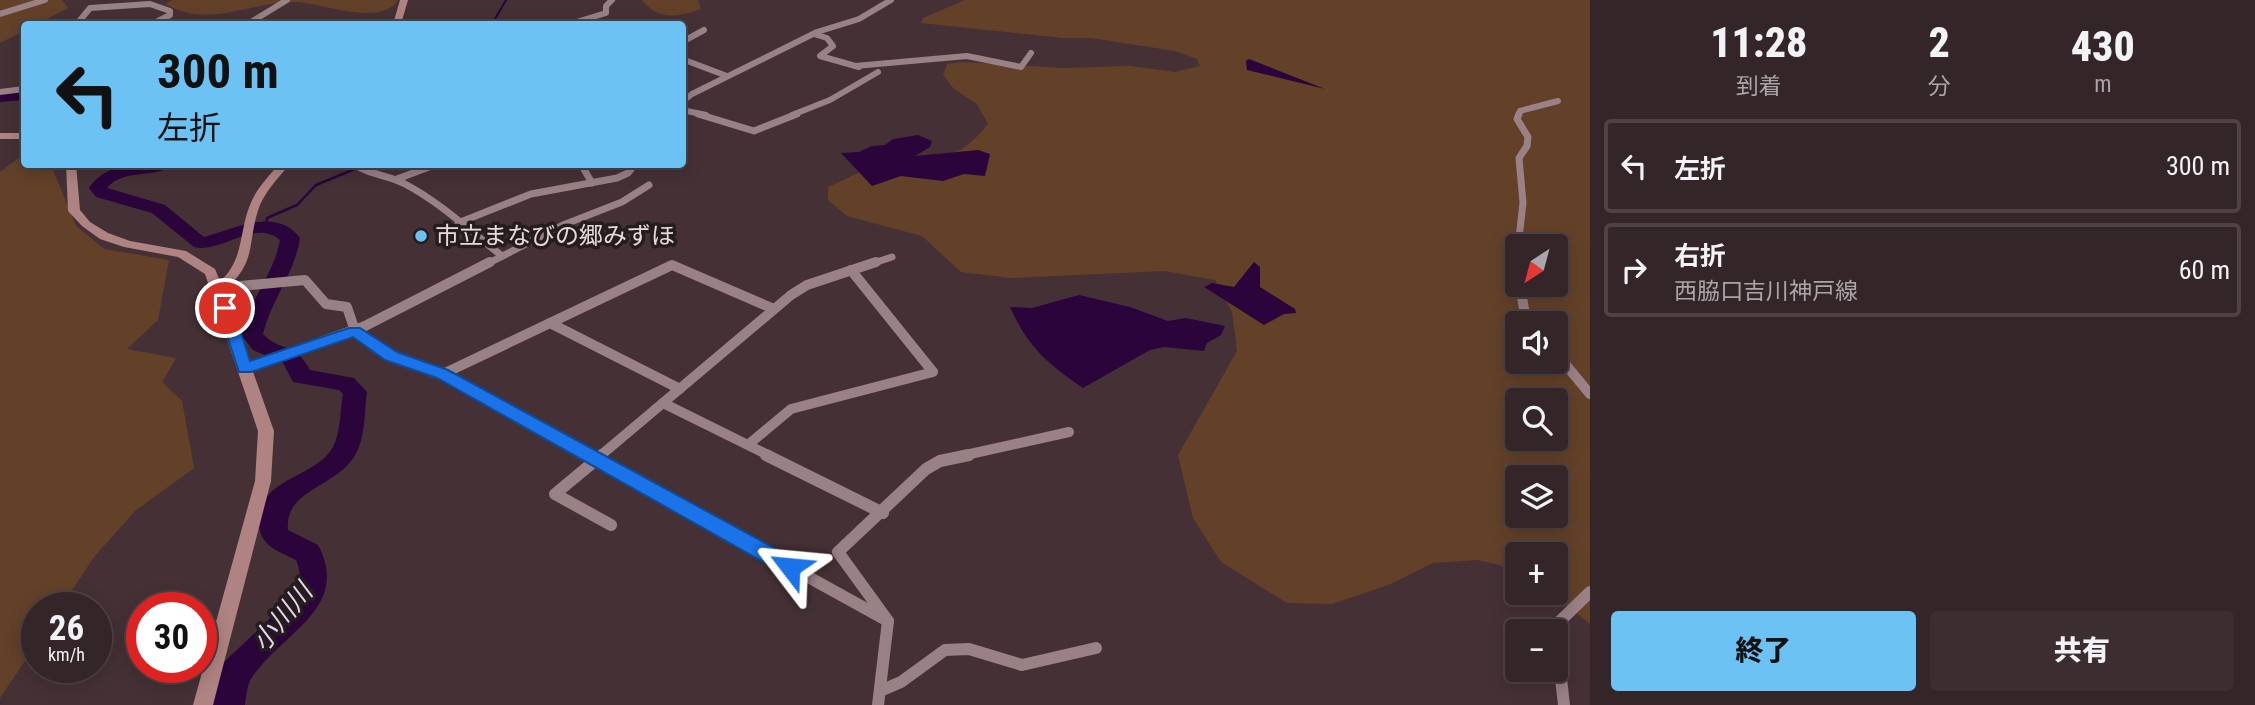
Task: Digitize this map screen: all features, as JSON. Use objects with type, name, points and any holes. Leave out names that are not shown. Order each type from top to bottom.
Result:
[{"type":"main road","points":[[398,21],[404,0]]},
{"type":"main road","points":[[0,136],[21,136]]},
{"type":"main road","points":[[71,168],[74,211],[86,224],[104,236],[128,244],[182,254],[211,272],[219,288],[265,430],[263,481],[203,705]]},
{"type":"main road","points":[[219,288],[241,269],[255,207],[265,186],[281,168]]},
{"type":"street","points":[[0,14],[44,0]]},
{"type":"street","points":[[253,21],[287,0]]},
{"type":"street","points":[[579,21],[607,13],[606,6],[612,0]]},
{"type":"street","points":[[686,100],[727,76],[814,34],[859,19],[891,0]]},
{"type":"street","points":[[79,21],[90,8],[150,4],[170,11],[170,15],[158,21]]},
{"type":"street","points":[[686,40],[704,30]]},
{"type":"street","points":[[814,34],[827,38],[833,46],[820,57],[890,75]]},
{"type":"street","points":[[855,66],[967,55],[1021,67],[1031,53]]},
{"type":"street","points":[[686,61],[727,76]]},
{"type":"street","points":[[686,111],[722,119],[754,131],[830,100],[878,72]]},
{"type":"street","points":[[0,92],[21,89]]},
{"type":"street","points":[[1519,234],[1523,203],[1519,158],[1527,146],[1528,137],[1517,119],[1520,111],[1530,106],[1558,101]]},
{"type":"street","points":[[358,168],[397,179],[502,256]]},
{"type":"street","points":[[397,179],[426,168]]},
{"type":"street","points":[[583,168],[592,183]]},
{"type":"street","points":[[458,223],[531,194],[617,178],[632,168]]},
{"type":"street","points":[[245,369],[355,331],[563,225],[622,202],[649,185]]},
{"type":"street","points":[[611,525],[555,494],[774,309],[807,285],[892,257]]},
{"type":"street","points":[[443,374],[673,265],[774,309]]},
{"type":"street","points":[[749,444],[791,409],[933,372],[850,270]]},
{"type":"street","points":[[219,288],[305,280],[326,304],[347,307],[355,331],[391,356],[443,374],[888,621]]},
{"type":"street","points":[[550,323],[680,389]]},
{"type":"street","points":[[1568,367],[1590,394]]},
{"type":"street","points":[[663,403],[883,513]]},
{"type":"street","points":[[879,698],[888,621],[838,552],[883,513],[926,469],[940,461],[1069,432]]},
{"type":"street","points":[[1562,619],[1590,592]]},
{"type":"street","points":[[879,698],[945,650],[969,649],[1021,664],[1096,648]]},
{"type":"street","points":[[1561,682],[1564,705]]},
{"type":"shaded area","points":[[0,0],[62,0],[68,8],[43,21],[21,21],[21,32],[0,43]]},
{"type":"shaded area","points":[[172,0],[398,0],[390,8],[366,13],[297,2],[198,14],[166,4]]},
{"type":"shaded area","points":[[642,0],[698,0],[701,9],[684,14],[662,14],[648,7]]},
{"type":"shaded area","points":[[965,0],[1590,0],[1590,624],[1566,605],[1568,542],[1505,542],[1505,568],[1478,560],[1433,563],[1391,584],[1332,604],[1287,603],[1221,562],[1193,518],[1178,455],[1237,351],[1232,312],[1215,280],[1165,271],[1011,278],[961,272],[922,236],[847,216],[828,200],[828,187],[864,171],[930,161],[959,151],[988,124],[977,104],[954,89],[943,75],[947,64],[963,62],[1063,68],[1130,66],[1175,72],[1200,66],[1197,59],[1175,51],[1091,38],[1064,38],[921,23],[923,18]]},
{"type":"shaded area","points":[[1249,59],[1325,89],[1247,70],[1246,61]]},
{"type":"shaded area","points":[[918,135],[932,141],[930,147],[915,156],[978,150],[990,154],[985,176],[964,174],[943,181],[901,176],[872,186],[841,153],[859,152],[872,146],[885,145],[893,139]]},
{"type":"shaded area","points":[[21,156],[21,168],[52,168],[76,226],[104,249],[169,260],[158,320],[127,349],[176,358],[162,382],[182,401],[194,468],[135,511],[94,557],[71,592],[21,592],[21,667],[0,698],[0,172]]},
{"type":"shaded area","points":[[1254,262],[1260,267],[1260,287],[1295,309],[1296,313],[1284,314],[1264,325],[1204,287],[1212,283],[1234,287]]},
{"type":"shaded area","points":[[1079,295],[1130,307],[1168,321],[1186,318],[1225,326],[1221,335],[1207,343],[1204,351],[1164,347],[1150,350],[1083,388],[1040,353],[1024,333],[1010,307],[1032,308]]},
{"type":"waterway","points":[[494,21],[506,0]]},
{"type":"waterway","name":"小川川","points":[[0,98],[21,96]]},
{"type":"waterway","name":"小川川","points":[[141,168],[118,172],[103,181],[98,188],[102,193],[159,209],[201,243],[259,227],[270,227],[290,238],[284,264],[260,310],[252,335],[261,345],[292,358],[301,377],[346,383],[355,392],[344,451],[335,464],[323,473],[285,494],[277,504],[272,518],[274,536],[308,553],[315,572],[312,588],[298,608],[235,673],[228,705]]},
{"type":"waterway","points":[[266,225],[267,218],[297,205],[316,185],[357,168]]},
{"type":"place","name":"市立まなびの郷みずほ","points":[[421,236]]},
{"type":"route","points":[[225,308],[245,369],[355,331],[391,356],[443,374],[790,567]]}]
